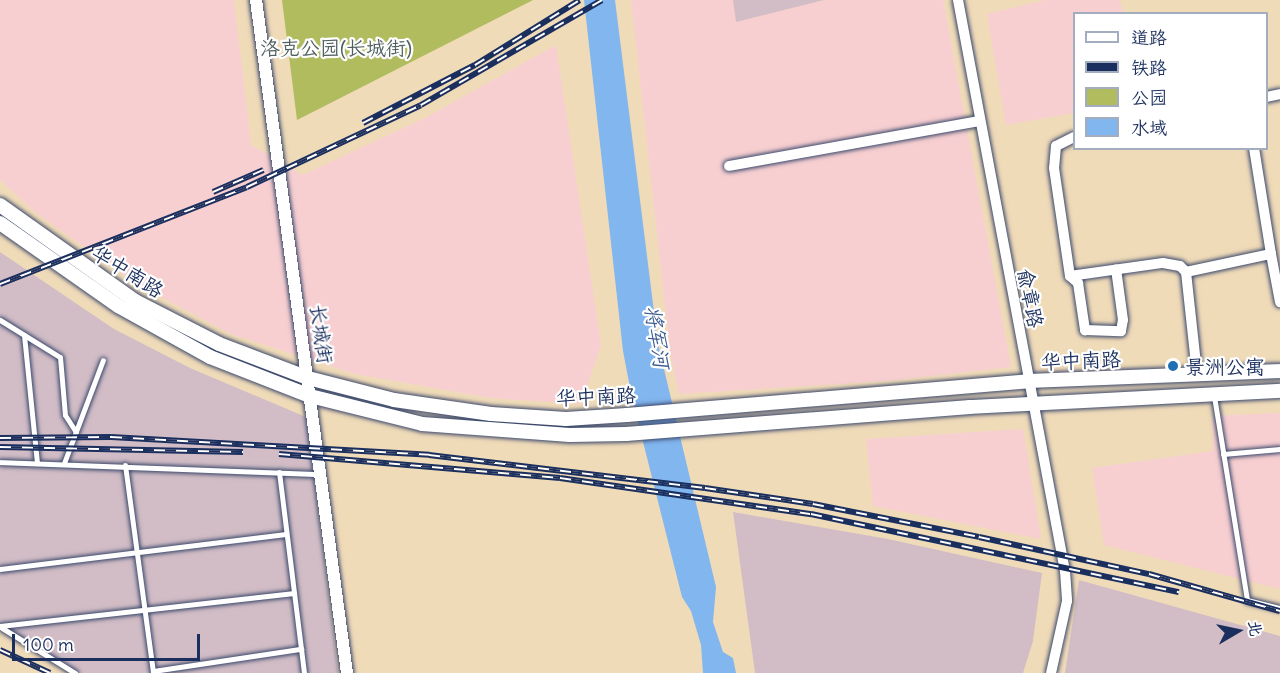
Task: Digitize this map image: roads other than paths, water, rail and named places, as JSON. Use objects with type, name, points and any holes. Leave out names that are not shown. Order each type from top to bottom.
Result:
[{"type":"main road","name":"华中南路","points":[[0,205],[135,301],[219,344],[308,378],[394,400],[492,414],[566,419],[1029,381],[1280,371]]},
{"type":"main road","name":"华中南路","points":[[0,223],[118,306],[210,357],[310,396],[422,424],[570,435],[626,434],[692,431],[1032,404],[1280,391]]},
{"type":"street","name":"长城街","points":[[256,0],[347,673]]},
{"type":"street","name":"俞章路","points":[[958,0],[1065,571],[1067,601],[1051,673]]},
{"type":"street","points":[[729,166],[980,121]]},
{"type":"street","points":[[1073,138],[1056,146],[1054,168],[1070,276],[1078,283],[1085,330],[1121,331],[1116,269]]},
{"type":"street","points":[[1254,150],[1280,302]]},
{"type":"street","points":[[1186,272],[1271,254]]},
{"type":"street","points":[[1070,276],[1163,263],[1180,266],[1186,272],[1197,374]]},
{"type":"lane","points":[[0,320],[60,357],[65,415],[76,432]]},
{"type":"lane","points":[[24,336],[37,463]]},
{"type":"lane","points":[[64,463],[103,360]]},
{"type":"lane","points":[[1214,394],[1247,600],[1280,608]]},
{"type":"lane","points":[[1223,454],[1280,449]]},
{"type":"lane","points":[[0,462],[321,474]]},
{"type":"lane","points":[[125,465],[153,672],[301,649]]},
{"type":"lane","points":[[279,472],[304,673]]},
{"type":"lane","points":[[0,569],[286,534]]},
{"type":"lane","points":[[1,627],[294,593]]},
{"type":"lane","points":[[1,627],[75,673]]},
{"type":"water","name":"将军河","points":[[584,0],[615,0],[658,344],[716,587],[713,622],[723,652],[733,658],[736,673],[703,673],[701,645],[691,611],[682,597],[632,398],[623,351]]},
{"type":"railway","points":[[363,123],[475,65],[580,0]]},
{"type":"railway","points":[[0,284],[247,187],[421,105],[602,0]]},
{"type":"railway","points":[[213,192],[263,170]]},
{"type":"railway","points":[[0,438],[111,437],[429,455],[705,488],[813,504],[979,537],[1149,574],[1280,611]]},
{"type":"railway","points":[[0,447],[243,452]]},
{"type":"railway","points":[[279,454],[560,478],[811,514],[1179,592]]},
{"type":"railway","points":[[0,650],[50,673]]},
{"type":"place","name":"景洲公寓","points":[[1173,366]]},
{"type":"park label","name":"洛克公园(长城街)","points":[[336,47]]}]
